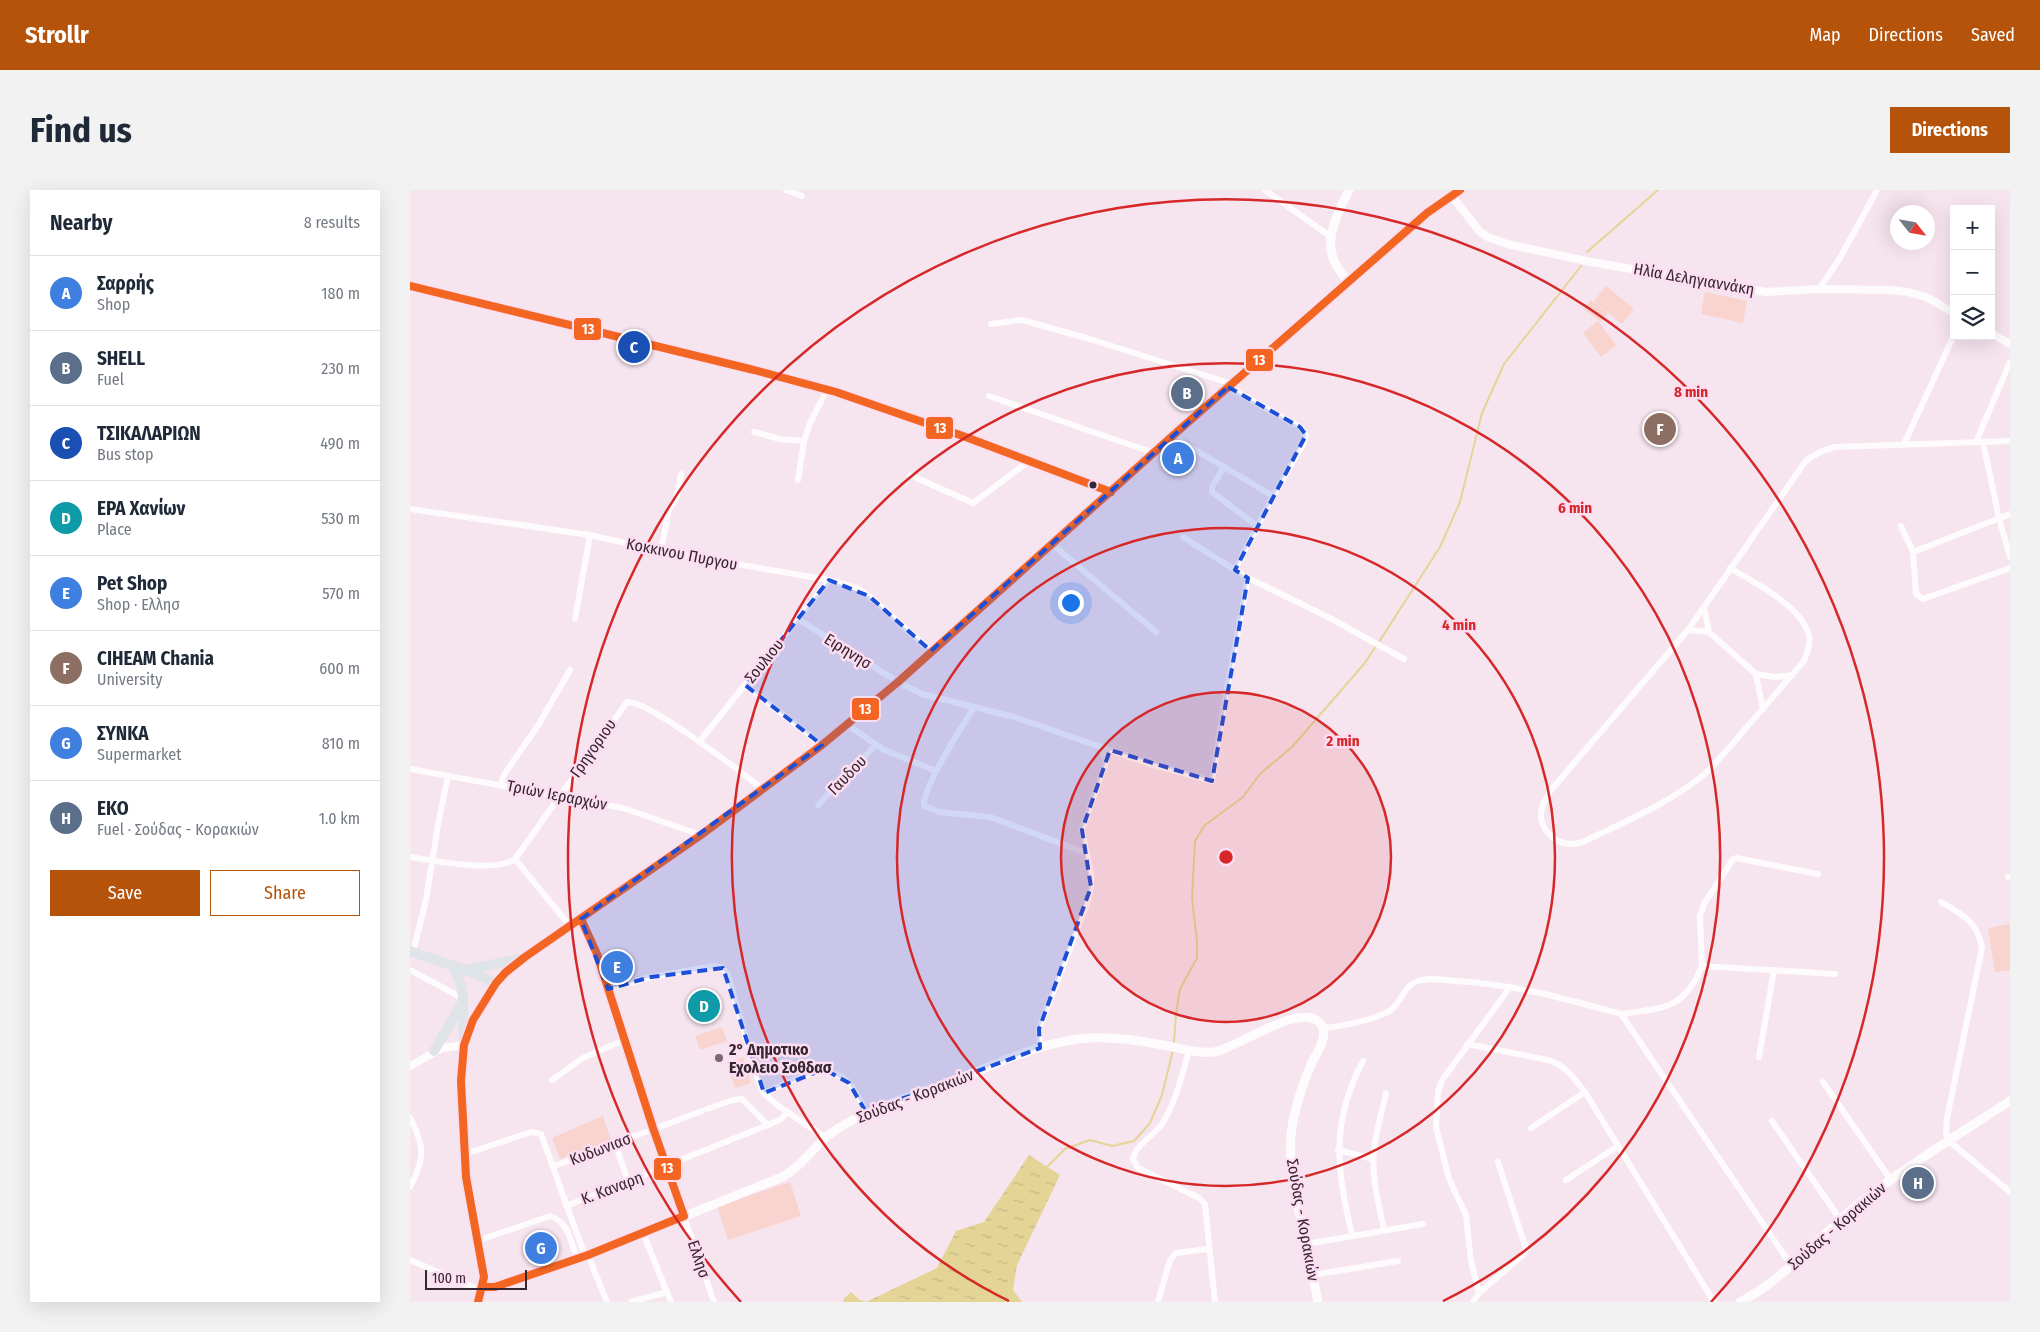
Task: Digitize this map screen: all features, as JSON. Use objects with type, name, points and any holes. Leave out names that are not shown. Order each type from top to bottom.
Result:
[{"type":"main road","points":[[1348,282],[1332,256],[1331,237],[1339,209],[1349,190]]},
{"type":"main road","points":[[464,1045],[473,1020],[496,983],[506,972],[764,790],[822,745],[898,682],[1172,436],[1426,213],[1456,193]]},
{"type":"main road","points":[[412,951],[496,983]]},
{"type":"main road","points":[[465,970],[525,958]]},
{"type":"main road","points":[[451,965],[458,974],[464,999],[462,1080],[466,1177],[484,1277],[483,1290],[478,1302]]},
{"type":"main road","points":[[434,1052],[453,1022],[464,999]]},
{"type":"main road","points":[[1185,1050],[1214,1052],[1284,1021],[1301,1016],[1313,1018],[1323,1028]]},
{"type":"main road","name":"Σούδας - Κορακιών","points":[[1318,1302],[1293,1180],[1290,1152],[1292,1123],[1302,1086],[1322,1042],[1323,1028]]},
{"type":"main road","name":"Σούδας - Κορακιών","points":[[483,1290],[584,1256],[782,1178],[826,1138],[866,1112],[1040,1048],[1072,1040],[1111,1038],[1185,1050]]},
{"type":"main road","name":"Σούδας - Κορακιών","points":[[1740,1302],[1768,1285],[1840,1219],[1891,1180],[2010,1101]]},
{"type":"street","points":[[786,190],[802,196]]},
{"type":"street","points":[[1266,190],[1331,237]]},
{"type":"street","points":[[1819,289],[1840,258],[1877,190]]},
{"type":"street","name":"Ηλία Δεληγιαννάκη","points":[[1456,193],[1480,232],[1506,244],[1591,262],[1766,292],[1819,289],[1908,292],[1926,297],[1950,311]]},
{"type":"street","points":[[410,286],[827,390],[963,436],[1111,492]]},
{"type":"street","points":[[991,324],[1022,320],[1090,339],[1230,386],[1300,427],[1305,432],[1304,442],[1272,496],[1235,570]]},
{"type":"street","points":[[1995,336],[2010,344]]},
{"type":"street","points":[[1904,444],[1952,340]]},
{"type":"street","points":[[2010,362],[1980,442],[2010,557]]},
{"type":"street","points":[[798,480],[804,441],[810,423],[827,390]]},
{"type":"street","points":[[988,396],[1154,453]]},
{"type":"street","points":[[754,432],[804,441]]},
{"type":"street","points":[[1172,436],[1272,496]]},
{"type":"street","points":[[1730,568],[1780,600],[1803,624],[1809,634],[1810,645],[1804,661],[1714,765],[1697,781],[1663,801],[1583,842],[1571,844],[1556,839],[1550,835],[1541,820],[1541,809],[1551,790],[1688,630],[1730,568],[1805,462],[1814,455],[1835,447],[2010,441]]},
{"type":"street","points":[[910,476],[973,503],[1028,461]]},
{"type":"street","points":[[1224,467],[1212,487],[1212,492],[1257,526]]},
{"type":"street","points":[[661,551],[669,509],[676,499],[681,474]]},
{"type":"street","name":"Κοκκινου Πυργου","points":[[410,509],[590,535],[661,551],[829,580],[857,588],[869,596],[931,651]]},
{"type":"street","points":[[1913,552],[2010,514]]},
{"type":"street","points":[[1901,526],[1913,552],[1916,594],[1923,599],[2010,568]]},
{"type":"street","points":[[575,619],[590,535]]},
{"type":"street","points":[[1183,537],[1248,578],[1373,641],[1404,659]]},
{"type":"street","points":[[1052,544],[1156,632]]},
{"type":"street","name":"Ειρηνησ","points":[[798,619],[898,682],[922,694],[1060,732],[1150,764],[1212,781],[1223,710],[1248,578]]},
{"type":"street","name":"Σουλιου","points":[[699,742],[829,580]]},
{"type":"street","points":[[1704,607],[1710,632],[1756,674],[1764,677],[1793,675]]},
{"type":"street","points":[[1688,630],[1710,632]]},
{"type":"street","points":[[501,784],[505,773],[539,724],[570,670]]},
{"type":"street","points":[[1756,674],[1763,709]]},
{"type":"street","points":[[744,685],[822,745]]},
{"type":"street","name":"Γρηγοριου","points":[[515,859],[627,702],[637,703],[699,742]]},
{"type":"street","points":[[974,707],[936,771],[924,799],[924,806],[939,812],[990,817],[1086,853]]},
{"type":"street","points":[[846,724],[891,753],[936,771]]},
{"type":"street","points":[[699,742],[730,763],[764,790]]},
{"type":"street","name":"Γαυδου","points":[[818,805],[876,745]]},
{"type":"street","points":[[1040,1048],[1039,1029],[1087,904],[1091,887],[1091,873],[1082,830],[1106,762],[1101,747]]},
{"type":"street","name":"Τριών Ιεραρχών","points":[[410,769],[501,784],[629,810],[701,835]]},
{"type":"street","points":[[412,951],[426,900],[448,776]]},
{"type":"street","points":[[410,857],[432,861],[494,866],[509,863],[515,859],[570,926]]},
{"type":"street","points":[[1323,1028],[1341,1026],[1384,1013],[1392,1009],[1412,983],[1427,979],[1480,982],[1532,990],[1621,1014],[1669,1005],[1684,997],[1692,988],[1702,966],[1700,916],[1704,904],[1733,859],[1736,858],[1818,874]]},
{"type":"street","points":[[1941,902],[1972,922],[1981,937],[1982,948],[1947,1118],[1946,1132],[1949,1141],[2010,1192]]},
{"type":"street","name":"Ελλησ","points":[[581,919],[592,940],[653,1128],[714,1302]]},
{"type":"street","points":[[608,989],[651,977],[714,966],[723,968],[728,975],[757,1077],[764,1093],[826,1138]]},
{"type":"street","points":[[1702,966],[1835,974]]},
{"type":"street","points":[[410,970],[464,999]]},
{"type":"street","points":[[1759,1057],[1774,970]]},
{"type":"street","points":[[1479,1293],[1471,1261],[1466,1215],[1449,1179],[1435,1117],[1440,1084],[1467,1044],[1510,987]]},
{"type":"street","points":[[1621,1014],[1792,1265]]},
{"type":"street","points":[[552,1080],[583,1058],[624,1040]]},
{"type":"street","points":[[1467,1044],[1558,1063],[1585,1092],[1714,1302]]},
{"type":"street","points":[[410,1066],[434,1052],[449,1046],[464,1045]]},
{"type":"street","points":[[1185,1050],[1169,1111],[1162,1125],[1136,1151],[1132,1159],[1138,1168],[1199,1198],[1206,1204],[1208,1249],[1215,1302]]},
{"type":"street","points":[[1352,1235],[1342,1184],[1338,1150],[1340,1122],[1350,1086],[1363,1061]]},
{"type":"street","points":[[764,1093],[817,1072],[829,1072],[849,1083],[866,1112]]},
{"type":"street","points":[[1823,1082],[1891,1180]]},
{"type":"street","points":[[1531,1128],[1585,1092]]},
{"type":"street","points":[[1384,1230],[1373,1159],[1386,1093]]},
{"type":"street","name":"Κυδωνιασ","points":[[554,1166],[733,1100],[742,1099],[768,1125]]},
{"type":"street","name":"Κ. Καναρη","points":[[566,1206],[780,1120],[788,1112]]},
{"type":"street","points":[[410,1118],[418,1134],[422,1153],[417,1172],[410,1187]]},
{"type":"street","points":[[1772,1121],[1840,1219]]},
{"type":"street","points":[[465,1154],[536,1131],[542,1134],[584,1256]]},
{"type":"street","points":[[615,1143],[628,1181]]},
{"type":"street","points":[[1566,1180],[1618,1146]]},
{"type":"street","points":[[1338,1150],[1373,1159]]},
{"type":"street","points":[[1473,1302],[1479,1293],[1523,1255],[1526,1249],[1498,1162]]},
{"type":"street","points":[[477,1242],[550,1216],[559,1219],[565,1225],[584,1256],[607,1302]]},
{"type":"street","points":[[1306,1244],[1422,1224]]},
{"type":"street","points":[[643,1233],[671,1302]]},
{"type":"street","points":[[1158,1302],[1172,1256],[1179,1251],[1208,1249]]},
{"type":"street","points":[[410,1260],[483,1290]]},
{"type":"street","points":[[1313,1274],[1398,1261]]},
{"type":"street","points":[[631,1302],[667,1292]]},
{"type":"highlighted area","points":[[1228,387],[1300,427],[1306,435],[1235,570],[1248,578],[1212,781],[1110,750],[1082,830],[1091,887],[1039,1029],[1040,1048],[866,1112],[849,1083],[829,1072],[817,1072],[764,1093],[723,968],[651,977],[608,989],[581,919],[822,745],[745,685],[829,580],[869,596],[931,651]]},
{"type":"shaded area","points":[[1606,286],[1634,309],[1622,324],[1594,301]]},
{"type":"shaded area","points":[[1705,292],[1747,301],[1743,323],[1701,314]]},
{"type":"shaded area","points":[[1591,300],[1608,313],[1601,322],[1584,309]]},
{"type":"shaded area","points":[[1598,321],[1616,345],[1601,357],[1583,333]]},
{"type":"shaded area","points":[[2010,924],[2010,970],[1995,972],[1988,928]]},
{"type":"shaded area","points":[[722,1027],[727,1041],[700,1050],[695,1036]]},
{"type":"shaded area","points":[[743,1057],[751,1083],[735,1088],[727,1062]]},
{"type":"shaded area","points":[[603,1116],[611,1140],[560,1159],[552,1138]]},
{"type":"shaded area","points":[[790,1182],[801,1216],[728,1240],[717,1206]]},
{"type":"water","points":[[1029,1155],[1060,1175],[1017,1265],[1013,1290],[1022,1302],[866,1302],[937,1268],[956,1231],[984,1222]]},
{"type":"water","points":[[851,1292],[860,1300],[866,1302],[844,1302],[843,1300]]},
{"type":"waterway","points":[[1587,252],[1658,190]]},
{"type":"waterway","points":[[1379,642],[1440,547],[1460,502],[1482,413],[1504,364],[1581,266]]},
{"type":"waterway","points":[[1174,1043],[1180,989],[1197,958],[1192,898],[1195,841],[1205,825],[1243,797],[1260,774],[1292,747],[1364,664],[1376,646]]},
{"type":"waterway","points":[[1047,1167],[1065,1149],[1090,1140],[1112,1146],[1134,1141],[1150,1123],[1162,1095],[1173,1050]]},
{"type":"transit line","name":"13","points":[[478,1302],[484,1277],[466,1177],[461,1081],[464,1045],[473,1020],[496,983],[506,972],[525,957],[701,835],[822,745],[898,682],[1178,431],[1427,213],[1460,190]]},
{"type":"transit line","name":"13","points":[[410,286],[754,370],[836,392],[963,436],[1111,492]]},
{"type":"transit line","name":"13","points":[[483,1287],[495,1287],[588,1255],[684,1216],[653,1128],[597,954],[581,919]]},
{"type":"place","name":"ΤΣΙΚΑΛΑΡΙΩΝ","points":[[634,347]]},
{"type":"place","name":"SHELL","points":[[1187,393]]},
{"type":"place","name":"CIHEAM Chania","points":[[1660,429]]},
{"type":"place","name":"Σαρρής","points":[[1178,458]]},
{"type":"place","name":"Pet Shop","points":[[617,967]]},
{"type":"place","name":"ΕΡΑ Χανίων","points":[[704,1006]]},
{"type":"place","name":"2° Δημοτικο Εχολειο Σοθδασ","points":[[719,1058]]},
{"type":"place","name":"EKO","points":[[1918,1183]]},
{"type":"place","name":"ΣΥΝΚΑ","points":[[541,1248]]}]
